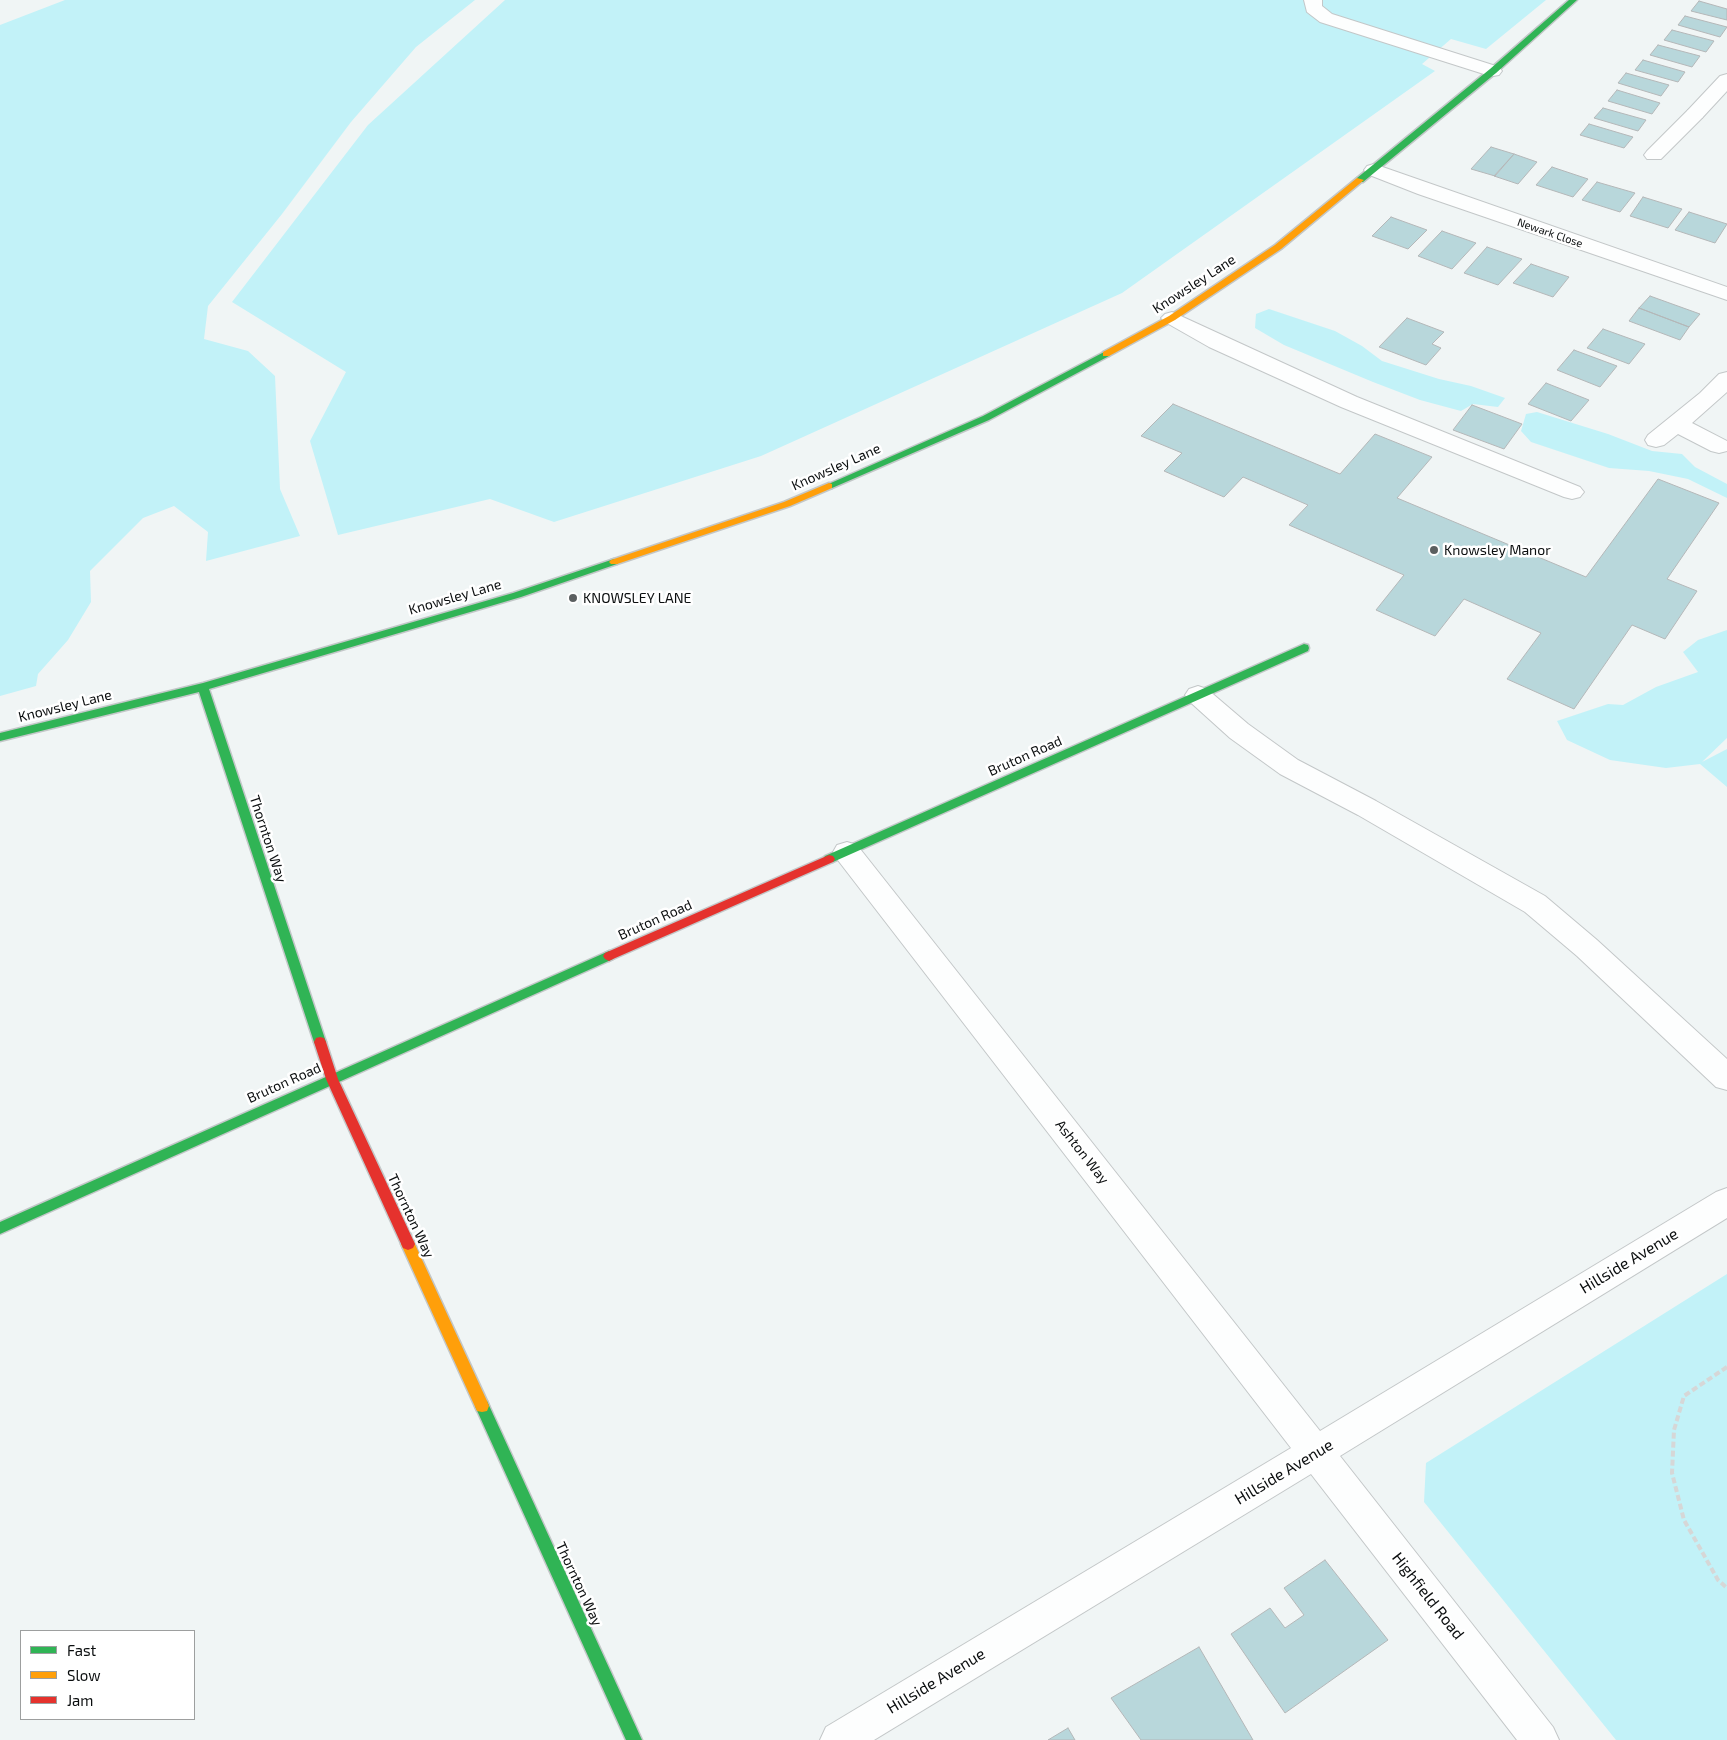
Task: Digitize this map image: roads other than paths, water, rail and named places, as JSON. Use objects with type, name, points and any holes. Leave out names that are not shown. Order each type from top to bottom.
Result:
[{"type":"street","points":[[1313,0],[1313,8],[1326,18],[1493,71]]},
{"type":"street","name":"Knowsley Lane","points":[[0,737],[203,687],[517,595],[787,504],[986,418],[1172,318],[1278,247],[1493,71],[1573,0]]},
{"type":"street","points":[[1654,155],[1727,80]]},
{"type":"street","name":"Newark Close","points":[[1374,170],[1425,190],[1727,294]]},
{"type":"street","points":[[1172,318],[1217,342],[1349,402],[1572,492]]},
{"type":"street","points":[[1656,440],[1708,398],[1727,379]]},
{"type":"street","points":[[1676,424],[1719,446]]},
{"type":"street","name":"Bruton Road","points":[[0,1228],[1304,648]]},
{"type":"street","name":"Thornton Way","points":[[203,687],[332,1079],[634,1740]]},
{"type":"street","points":[[1198,694],[1239,731],[1289,767],[1366,808],[1535,904],[1587,948],[1727,1078]]},
{"type":"street","name":"Ashton Way","points":[[847,852],[1316,1452]]},
{"type":"street","name":"Hillside Avenue","points":[[839,1740],[1727,1202]]},
{"type":"street","name":"Highfield Road","points":[[1316,1452],[1540,1740]]},
{"type":"place","name":"Knowsley Manor","points":[[1434,550]]},
{"type":"place","name":"KNOWSLEY LANE","points":[[573,598]]}]
